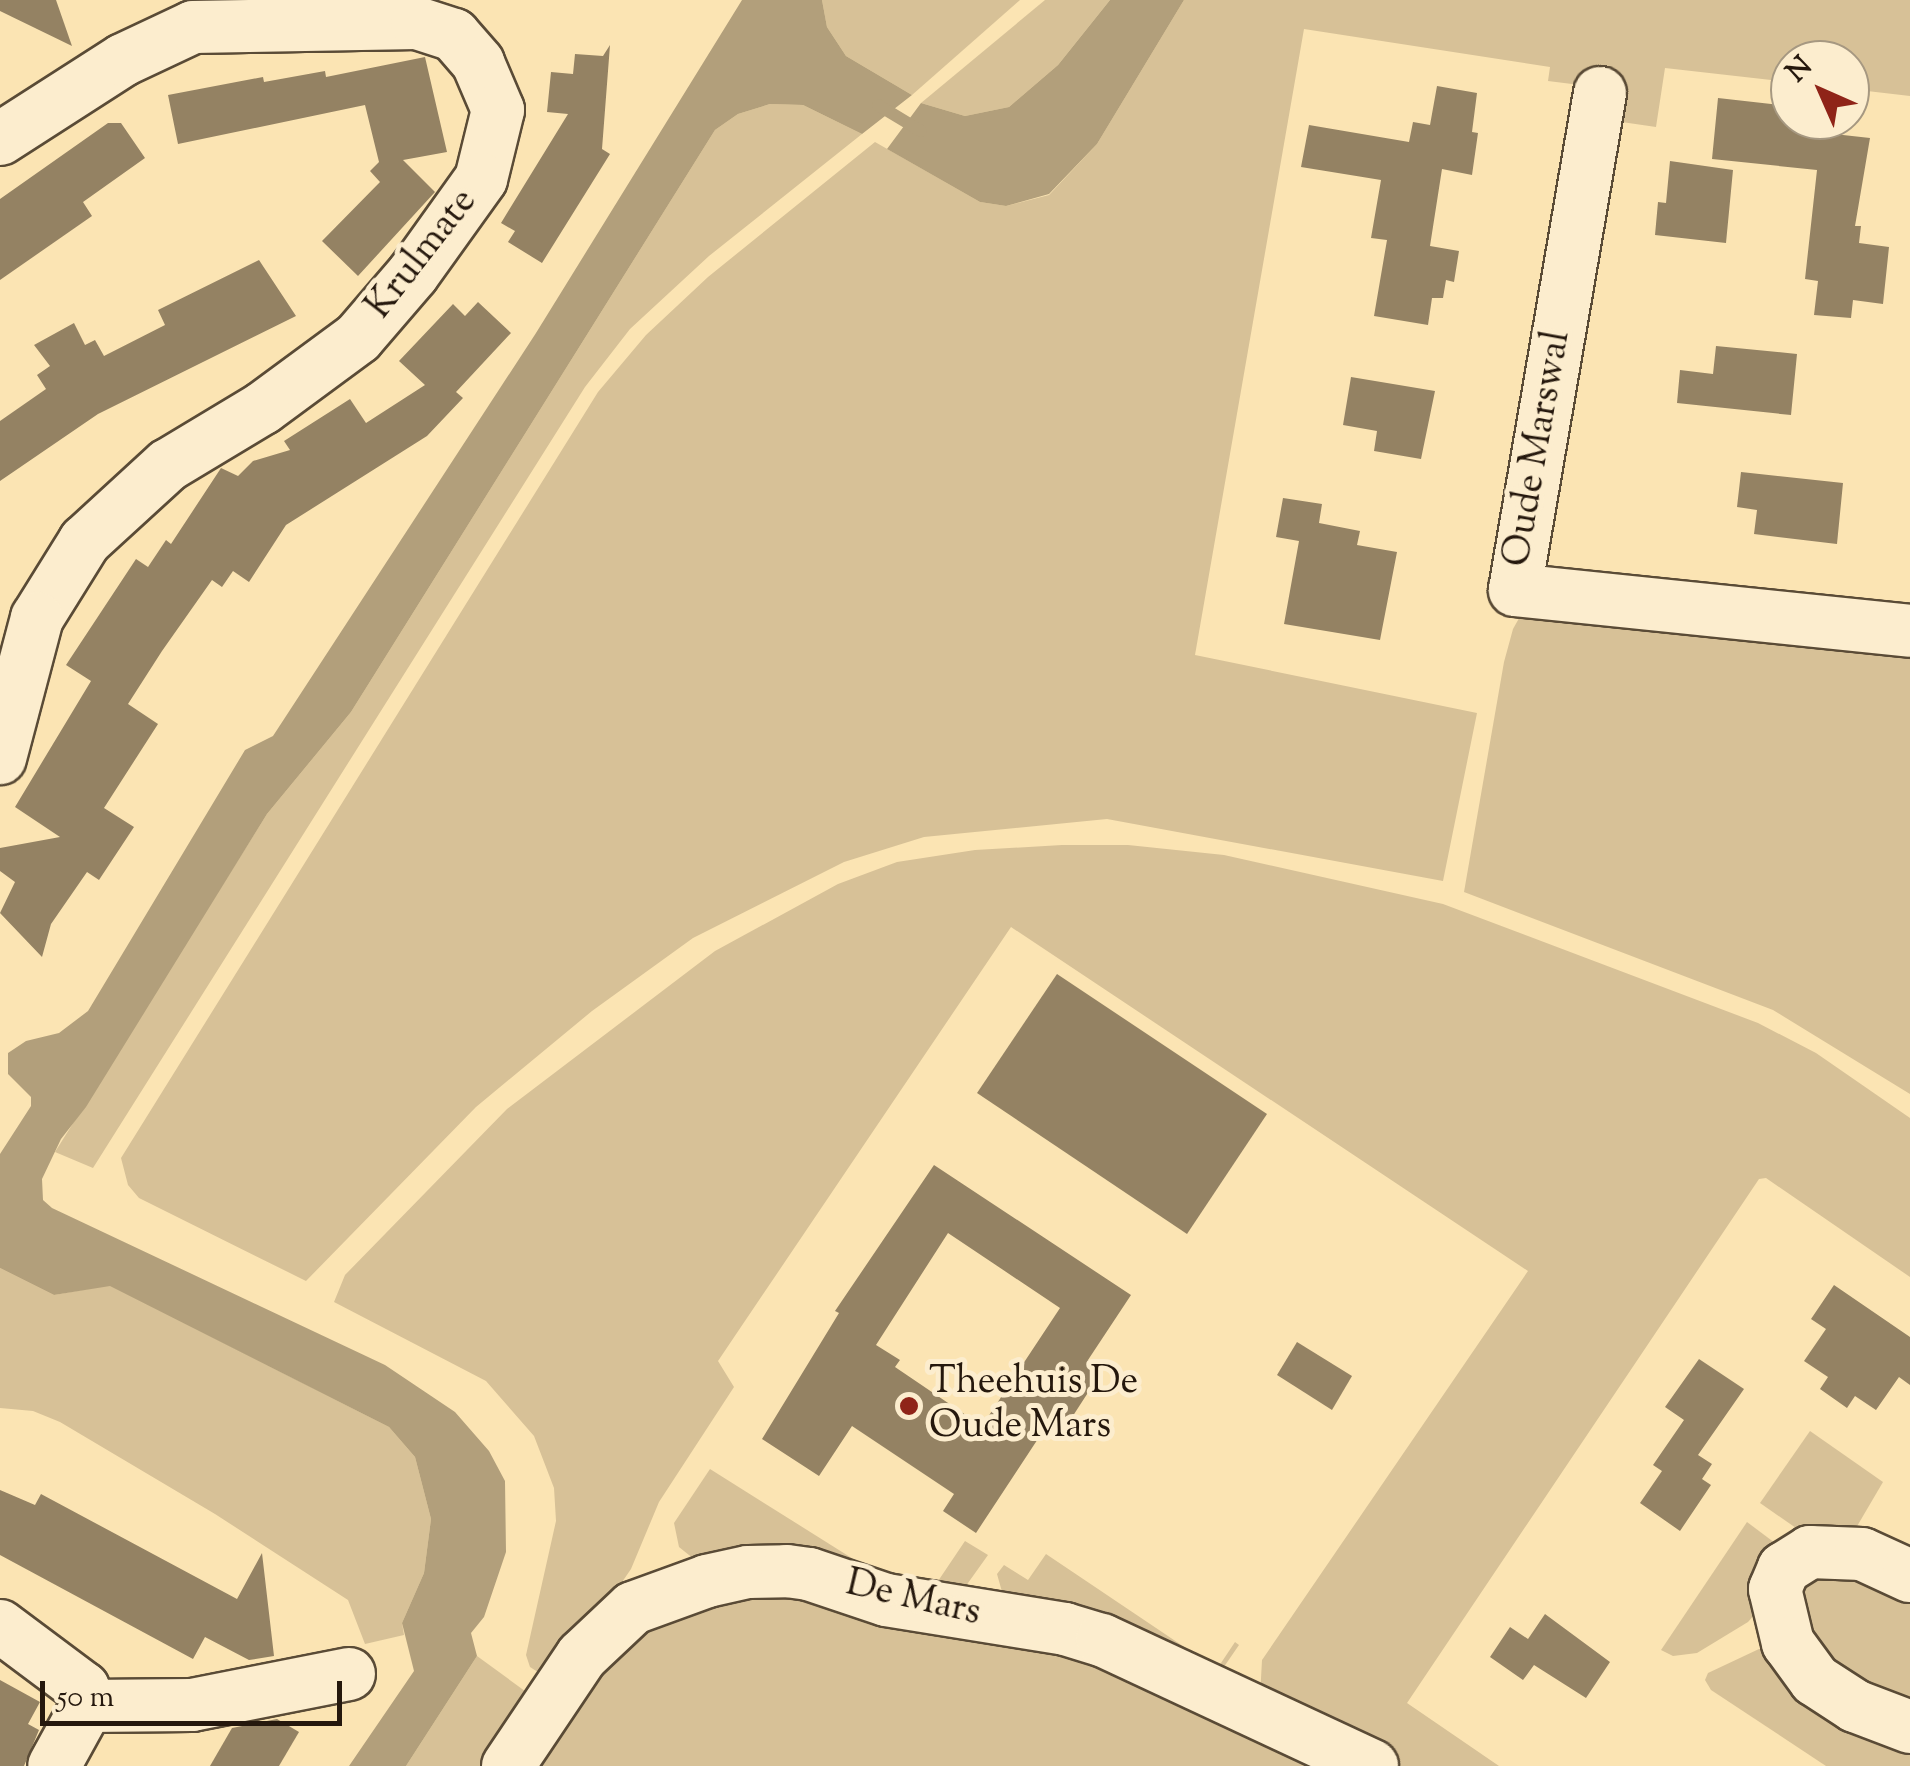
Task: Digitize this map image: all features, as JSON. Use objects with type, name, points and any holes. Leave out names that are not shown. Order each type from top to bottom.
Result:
[{"type":"street","name":"Krulmate","points":[[0,139],[123,60],[193,27],[210,26],[417,24],[454,34],[478,63],[498,110],[481,179],[413,274],[358,338],[263,408],[168,465],[86,541],[37,618],[0,758]]},
{"type":"street","name":"Oude Marswal","points":[[1600,93],[1515,590],[1910,630]]},
{"type":"street","points":[[1910,1576],[1862,1554],[1810,1552],[1784,1568],[1774,1589],[1788,1644],[1815,1680],[1854,1706],[1910,1727]]},
{"type":"street","name":"De Mars","points":[[508,1766],[582,1656],[633,1608],[707,1581],[748,1572],[787,1571],[809,1574],[886,1600],[1065,1629],[1102,1640],[1372,1766]]},
{"type":"street","points":[[0,1626],[31,1645],[82,1688],[86,1706],[54,1766]]},
{"type":"street","points":[[86,1706],[192,1706],[349,1674]]},
{"type":"shaded area","points":[[742,0],[822,0],[827,27],[846,56],[912,95],[862,134],[803,105],[770,104],[738,114],[715,130],[351,712],[267,814],[86,1107],[61,1139],[42,1179],[43,1200],[52,1208],[385,1365],[455,1412],[489,1451],[505,1481],[506,1552],[484,1617],[471,1633],[477,1656],[406,1766],[349,1766],[414,1671],[402,1623],[424,1573],[431,1519],[415,1457],[389,1427],[110,1286],[54,1295],[0,1268],[0,1154],[31,1106],[31,1097],[8,1074],[8,1053],[26,1041],[59,1033],[88,1011],[245,750],[273,736],[536,333]]},
{"type":"shaded area","points":[[822,0],[1020,0],[912,95],[846,56],[827,27]]},
{"type":"shaded area","points":[[1045,0],[1110,0],[1058,65],[1009,107],[965,116],[921,103]]},
{"type":"shaded area","points":[[1110,0],[1184,0],[1097,144],[1049,194],[1006,206],[980,202],[887,149],[921,103],[965,116],[1009,107],[1058,65]]},
{"type":"shaded area","points":[[1184,0],[1910,0],[1910,96],[1870,91],[1870,40],[1770,40],[1770,80],[1665,68],[1656,127],[1608,120],[1612,89],[1548,81],[1550,67],[1304,29],[1195,655],[1477,713],[1443,881],[1107,819],[924,837],[844,862],[693,938],[592,1011],[476,1107],[306,1281],[139,1198],[128,1185],[121,1158],[598,392],[646,335],[708,277],[875,142],[980,202],[1006,206],[1049,195],[1097,144]]},
{"type":"shaded area","points":[[770,104],[803,105],[862,134],[709,256],[630,329],[585,387],[93,1168],[55,1152],[267,814],[351,712],[715,130],[738,114]]},
{"type":"shaded area","points":[[1527,604],[1910,646],[1910,1094],[1773,1010],[1464,892],[1504,662],[1513,629]]},
{"type":"shaded area","points":[[1128,845],[1224,855],[1443,904],[1758,1023],[1816,1053],[1910,1118],[1910,1277],[1766,1178],[1759,1179],[1407,1703],[1499,1766],[1401,1766],[1260,1697],[1262,1660],[1528,1271],[1011,927],[718,1361],[734,1387],[659,1502],[631,1569],[561,1671],[541,1674],[530,1667],[526,1655],[556,1521],[554,1488],[534,1436],[486,1381],[334,1302],[345,1275],[507,1109],[715,951],[838,884],[897,862],[975,850]]},
{"type":"shaded area","points":[[0,1268],[54,1295],[110,1285],[389,1427],[415,1457],[431,1519],[424,1573],[402,1623],[404,1635],[365,1644],[348,1600],[215,1514],[60,1422],[33,1411],[0,1408]]},
{"type":"shaded area","points":[[1810,1431],[1883,1482],[1856,1528],[1809,1537],[1760,1503]]},
{"type":"shaded area","points":[[710,1469],[893,1584],[932,1590],[965,1541],[988,1555],[963,1590],[938,1599],[890,1592],[811,1564],[764,1561],[728,1566],[694,1559],[679,1547],[674,1523]]},
{"type":"shaded area","points":[[1747,1522],[1775,1543],[1761,1607],[1748,1622],[1697,1653],[1673,1656],[1661,1650]]},
{"type":"shaded area","points":[[1046,1554],[1217,1669],[1235,1642],[1239,1645],[1217,1677],[1006,1606],[997,1574],[1004,1565],[1028,1580]]},
{"type":"shaded area","points":[[1813,1565],[1910,1596],[1910,1702],[1825,1671],[1790,1583]]},
{"type":"shaded area","points":[[727,1586],[1019,1630],[1336,1766],[521,1766],[604,1646]]},
{"type":"shaded area","points":[[1759,1649],[1768,1649],[1910,1748],[1910,1766],[1826,1766],[1711,1690],[1705,1680],[1708,1673]]},
{"type":"shaded area","points":[[477,1656],[529,1694],[495,1766],[406,1766]]},
{"type":"building","points":[[0,0],[56,0],[72,46],[0,11]]},
{"type":"building","points":[[610,45],[602,149],[610,154],[542,263],[508,242],[515,231],[501,223],[568,114],[547,112],[551,72],[573,74],[575,54],[603,56]]},
{"type":"building","points":[[425,57],[447,152],[403,160],[435,192],[358,276],[322,241],[380,182],[370,171],[379,162],[365,105],[178,144],[168,95],[263,77],[264,82],[325,71],[326,77]]},
{"type":"building","points":[[1437,86],[1477,93],[1472,132],[1478,133],[1472,175],[1442,169],[1430,246],[1459,251],[1454,282],[1446,280],[1443,298],[1432,298],[1428,325],[1374,316],[1387,240],[1371,238],[1381,180],[1301,167],[1309,125],[1409,142],[1413,122],[1430,125]]},
{"type":"building","points":[[1718,98],[1770,104],[1770,140],[1870,140],[1855,226],[1861,226],[1859,243],[1889,247],[1883,304],[1853,300],[1851,318],[1814,315],[1818,281],[1805,279],[1817,170],[1712,159]]},
{"type":"building","points":[[108,123],[121,123],[145,158],[83,202],[92,216],[0,280],[0,199]]},
{"type":"building","points":[[1670,161],[1733,170],[1726,243],[1655,235],[1658,202],[1666,203]]},
{"type":"building","points":[[259,260],[296,316],[98,414],[0,481],[0,421],[46,389],[37,375],[50,366],[34,345],[74,323],[85,345],[95,340],[104,356],[165,325],[158,310]]},
{"type":"building","points":[[478,302],[511,333],[456,392],[463,398],[427,436],[286,525],[249,582],[233,571],[222,587],[212,580],[162,651],[128,704],[158,724],[104,808],[134,827],[99,880],[87,872],[51,924],[42,957],[0,913],[15,882],[0,871],[0,848],[60,837],[15,807],[91,681],[66,665],[136,559],[148,567],[166,540],[171,544],[221,468],[238,476],[253,461],[290,450],[284,441],[350,399],[366,423],[425,385],[399,361],[453,304],[465,316]]},
{"type":"building","points":[[1716,346],[1797,354],[1791,415],[1677,403],[1680,370],[1713,374]]},
{"type":"building","points":[[1351,377],[1435,391],[1421,459],[1374,451],[1377,431],[1343,425]]},
{"type":"building","points":[[1741,472],[1843,483],[1837,544],[1754,534],[1757,510],[1737,507]]},
{"type":"building","points":[[1283,498],[1322,504],[1319,523],[1360,531],[1357,545],[1397,552],[1380,640],[1284,624],[1299,541],[1276,537]]},
{"type":"building","points":[[1057,974],[1267,1114],[1187,1234],[977,1093]]},
{"type":"building","points":[[934,1165],[1131,1295],[1088,1360],[1102,1371],[1067,1425],[1053,1416],[976,1533],[943,1511],[954,1494],[852,1426],[819,1476],[762,1439],[839,1313],[835,1311]],"holes":[[[948,1233],[1060,1308],[982,1426],[895,1367],[900,1360],[876,1345]]]},
{"type":"building","points":[[1834,1285],[1910,1337],[1910,1385],[1899,1377],[1876,1410],[1855,1396],[1847,1408],[1820,1389],[1828,1377],[1804,1361],[1826,1329],[1811,1319]]},
{"type":"building","points":[[1297,1342],[1352,1376],[1332,1410],[1277,1375]]},
{"type":"building","points":[[1699,1359],[1744,1389],[1698,1455],[1712,1464],[1702,1479],[1711,1485],[1680,1531],[1640,1503],[1662,1471],[1653,1465],[1684,1420],[1665,1407]]},
{"type":"building","points":[[0,1490],[35,1505],[41,1494],[237,1599],[262,1553],[274,1656],[249,1660],[205,1637],[193,1659],[0,1555]]},
{"type":"building","points":[[1545,1614],[1610,1662],[1586,1698],[1534,1665],[1523,1680],[1490,1657],[1510,1627],[1528,1639]]},
{"type":"building","points":[[0,1680],[40,1702],[28,1724],[39,1730],[24,1766],[0,1766]]},
{"type":"building","points":[[277,1719],[299,1732],[279,1766],[210,1766],[232,1728]]},
{"type":"waterway","points":[[878,105],[921,131]]},
{"type":"place","name":"Theehuis De Oude Mars","points":[[909,1406]]}]
